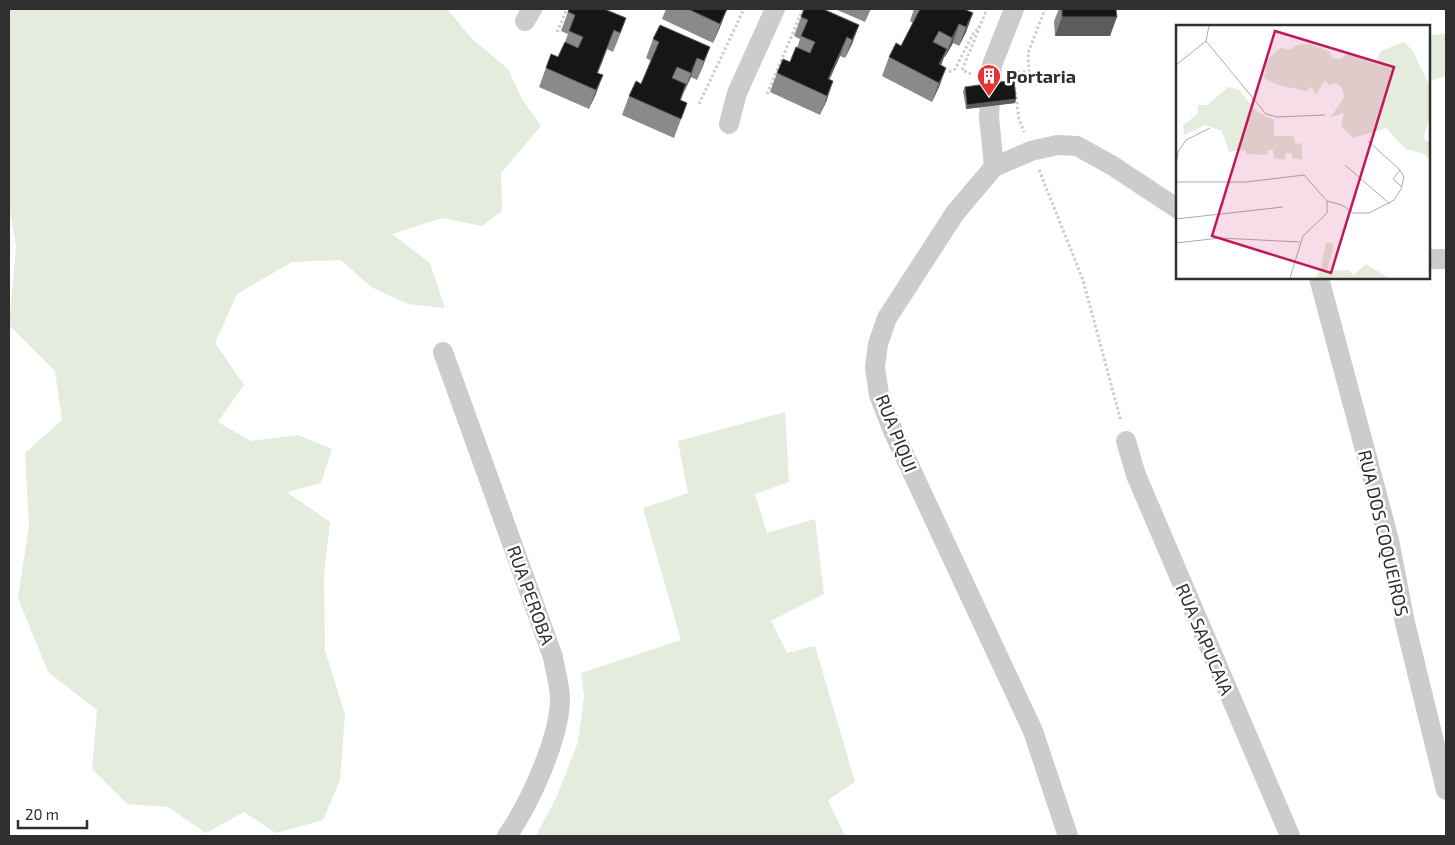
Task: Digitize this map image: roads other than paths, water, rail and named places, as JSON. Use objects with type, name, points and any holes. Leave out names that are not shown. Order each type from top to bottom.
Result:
[{"type":"street","points":[[729,124],[737,93],[775,9]]},
{"type":"street","points":[[1014,9],[992,65],[989,117],[994,167],[1031,151],[1056,145],[1077,146],[1113,166],[1176,208]]},
{"type":"street","name":"RUA PIQUI","points":[[994,167],[955,213],[887,318],[878,344],[875,367],[880,396],[893,430],[1033,731],[1068,836]]},
{"type":"street","points":[[1430,260],[1446,260]]},
{"type":"street","name":"RUA DOS COQUEIROS","points":[[1320,279],[1388,540],[1405,623],[1446,790]]},
{"type":"street","name":"RUA PEROBA","points":[[443,352],[554,657],[560,696],[551,744],[535,786],[516,823],[507,836]]},
{"type":"street","name":"RUA SAPUCAIA","points":[[1126,440],[1139,484],[1290,836]]},
{"type":"place","name":"Portaria","points":[[989,97]]}]
